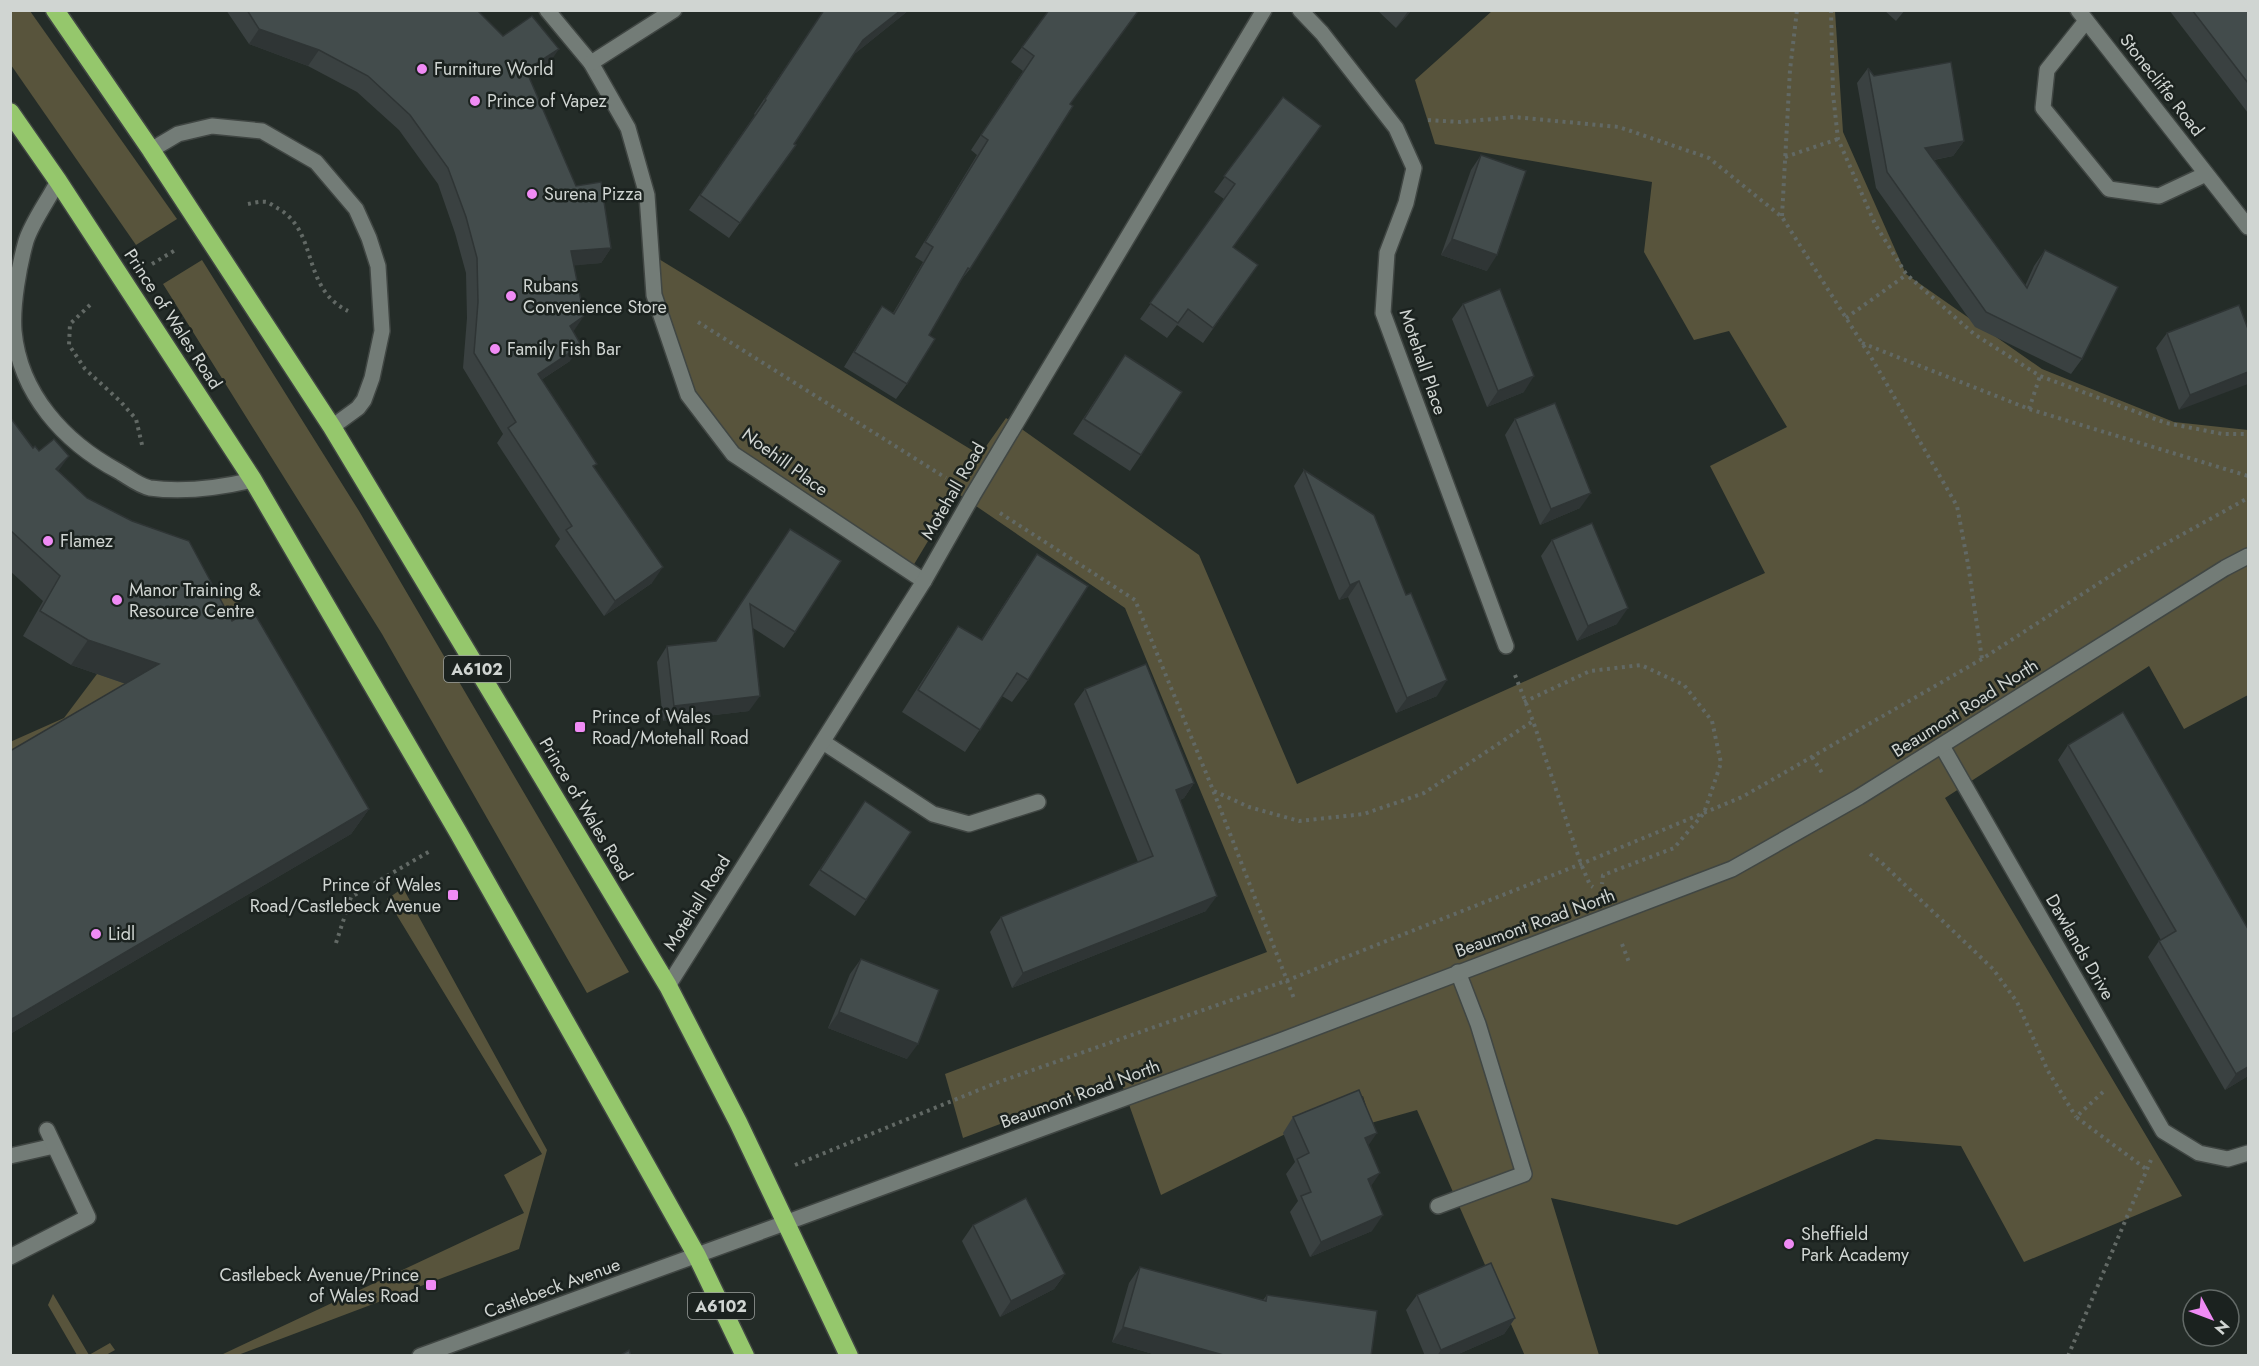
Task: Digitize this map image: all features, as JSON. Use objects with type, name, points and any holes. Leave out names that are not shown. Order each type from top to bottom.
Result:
[{"type":"highway","name":"Prince of Wales Road","points":[[55,10],[151,150],[332,427],[668,986],[738,1122],[849,1356]]},
{"type":"highway","name":"Prince of Wales Road","points":[[10,112],[58,181],[254,480],[458,832],[697,1256],[745,1356]]},
{"type":"street","name":"Noehill Place","points":[[547,10],[591,63],[628,128],[647,195],[654,295],[688,395],[733,454],[924,581]]},
{"type":"street","points":[[591,63],[674,10]]},
{"type":"street","name":"Motehall Road","points":[[668,986],[924,581],[973,495],[1264,10]]},
{"type":"street","name":"Motehall Place","points":[[1300,10],[1322,33],[1396,128],[1413,168],[1406,203],[1387,253],[1383,313],[1506,646]]},
{"type":"street","name":"Stonecliffe Road","points":[[2206,174],[2159,196],[2109,189],[2043,108],[2047,70],[2082,16],[2248,227]]},
{"type":"street","points":[[151,150],[178,134],[212,126],[262,131],[316,162],[356,209],[378,266],[382,331],[372,378],[364,399],[358,408],[332,427]]},
{"type":"street","points":[[58,181],[27,240],[15,299],[14,330],[20,359],[32,390],[50,418],[96,459],[148,488],[196,490],[220,488],[254,480]]},
{"type":"street","name":"Beaumont Road North","points":[[785,1223],[1306,1032],[1732,868],[1842,807],[2225,568],[2248,556]]},
{"type":"street","points":[[823,742],[933,814],[969,824],[1038,802]]},
{"type":"street","name":"Dawlands Drive","points":[[1942,746],[2163,1131],[2199,1153],[2228,1159],[2248,1153]]},
{"type":"street","points":[[1438,1206],[1524,1174],[1478,1024],[1458,972]]},
{"type":"street","points":[[10,1257],[88,1217],[47,1130]]},
{"type":"street","points":[[10,1156],[54,1146]]},
{"type":"street","points":[[697,1256],[785,1223]]},
{"type":"street","name":"Castlebeck Avenue","points":[[420,1356],[697,1256]]},
{"type":"path","points":[[1782,217],[1790,70],[1797,10]]},
{"type":"path","points":[[1831,10],[1833,94],[1838,139],[1875,224],[1906,274],[1974,334],[2040,376],[2166,423],[2223,434],[2248,434]]},
{"type":"path","points":[[1424,120],[1460,122],[1514,117],[1619,127],[1709,158],[1782,217],[1862,342],[1957,506],[1982,659]]},
{"type":"path","points":[[1785,156],[1838,139]]},
{"type":"path","points":[[248,204],[267,202],[290,216],[302,236],[323,291],[335,305],[351,312]]},
{"type":"path","points":[[149,266],[184,244]]},
{"type":"path","points":[[1846,318],[1906,274]]},
{"type":"path","points":[[654,295],[973,495],[1135,600],[1213,790],[1288,980],[1306,1032]]},
{"type":"path","points":[[90,305],[70,324],[69,345],[85,369],[136,419],[145,458]]},
{"type":"path","points":[[1862,342],[2029,409],[2248,476]]},
{"type":"path","points":[[2029,409],[2040,376]]},
{"type":"path","points":[[764,1178],[996,1083],[1288,980],[1581,864],[1742,797],[1982,659],[2127,565],[2248,498]]},
{"type":"path","points":[[1596,888],[1590,885],[1581,864],[1533,721],[1524,702],[1590,671],[1641,665],[1684,685],[1712,721],[1720,763],[1704,813],[1674,848],[1603,875],[1602,891]]},
{"type":"path","points":[[1213,790],[1249,807],[1299,820],[1364,814],[1424,793],[1533,721]]},
{"type":"path","points":[[1812,756],[1824,776]]},
{"type":"path","points":[[336,943],[351,897],[434,849],[458,832]]},
{"type":"path","points":[[1870,854],[1994,969],[2017,1002],[2048,1071],[2076,1118],[2146,1169]]},
{"type":"path","points":[[2076,1118],[2127,1068]]},
{"type":"path","points":[[2068,1356],[2163,1131]]},
{"type":"shaded area","points":[[10,11],[30,11],[177,219],[136,245],[11,65]]},
{"type":"shaded area","points":[[1492,11],[1835,11],[1843,132],[1906,274],[2042,369],[2174,422],[2248,430],[2248,695],[2184,729],[2149,666],[1945,798],[2182,1196],[2024,1262],[1961,1146],[1876,1139],[1677,1225],[1551,1198],[1599,1355],[1525,1356],[1417,1110],[1371,1123],[1363,1096],[1161,1195],[1120,1079],[963,1138],[945,1074],[1267,952],[1125,608],[957,493],[913,566],[747,457],[669,366],[649,253],[980,455],[1006,418],[1199,555],[1297,784],[1765,573],[1710,466],[1787,427],[1729,331],[1694,340],[1644,252],[1652,182],[1435,144],[1415,80]]},
{"type":"shaded area","points":[[202,260],[359,511],[629,972],[587,993],[382,634],[163,284]]},
{"type":"shaded area","points":[[230,588],[243,610],[191,641],[11,766],[10,742],[64,718],[97,674]]},
{"type":"shaded area","points":[[403,888],[547,1150],[519,1249],[238,1355],[221,1355],[524,1213],[504,1175],[542,1154],[387,899]]},
{"type":"shaded area","points":[[53,1294],[89,1355],[77,1355],[48,1305]]},
{"type":"shaded area","points":[[110,1343],[115,1350],[106,1355],[89,1355]]},
{"type":"building","points":[[247,10],[477,10],[503,36],[532,16],[559,49],[526,70],[576,186],[601,182],[611,248],[571,251],[584,316],[570,326],[581,345],[538,374],[597,464],[593,466],[663,567],[615,601],[566,530],[572,526],[508,428],[516,422],[474,353],[478,302],[477,258],[466,217],[448,168],[410,115],[368,76],[319,50],[259,29]]},
{"type":"building","points":[[824,10],[901,10],[863,40],[794,144],[796,145],[740,223],[700,195],[766,100]]},
{"type":"building","points":[[1049,10],[1139,10],[1070,104],[1073,106],[970,269],[968,268],[929,335],[935,339],[907,384],[854,352],[882,306],[894,314],[933,247],[925,242],[988,140],[981,135],[1034,56],[1022,47]]},
{"type":"building","points":[[2192,10],[2248,10],[2248,83]]},
{"type":"building","points":[[1951,62],[1964,141],[1925,148],[2027,288],[2045,250],[2118,287],[2082,359],[1986,312],[1887,172],[1868,68],[1874,76]]},
{"type":"building","points":[[1283,97],[1321,126],[1233,247],[1258,265],[1213,328],[1188,309],[1178,323],[1150,303],[1235,184],[1224,176]]},
{"type":"building","points":[[1481,155],[1526,171],[1497,255],[1452,239]]},
{"type":"building","points":[[1500,289],[1534,376],[1498,391],[1463,304]]},
{"type":"building","points":[[2239,305],[2248,329],[2248,372],[2190,395],[2167,333]]},
{"type":"building","points":[[1125,355],[1182,392],[1141,455],[1084,419]]},
{"type":"building","points":[[1555,403],[1591,493],[1551,509],[1515,419]]},
{"type":"building","name":"Lidl","points":[[10,417],[33,448],[35,446],[39,451],[54,439],[69,456],[56,469],[87,498],[132,521],[189,541],[232,621],[252,609],[369,809],[10,1020],[10,751],[159,664],[88,640],[40,611],[60,576],[10,530]]},
{"type":"building","points":[[1304,470],[1374,515],[1406,595],[1411,593],[1447,680],[1407,698],[1359,581],[1350,585]]},
{"type":"building","points":[[1592,523],[1628,608],[1588,626],[1552,540]]},
{"type":"building","points":[[790,529],[841,561],[795,632],[750,604],[760,696],[674,706],[667,646],[716,641]]},
{"type":"building","points":[[1037,554],[1088,586],[1028,680],[1017,673],[980,730],[918,690],[958,626],[982,640]]},
{"type":"building","points":[[1146,664],[1194,783],[1176,790],[1217,896],[1023,973],[1001,917],[1153,856],[1085,689]]},
{"type":"building","points":[[2123,712],[2248,929],[2248,1067],[2236,1074],[2159,941],[2176,931],[2068,745]]},
{"type":"building","points":[[865,801],[911,832],[866,900],[820,870]]},
{"type":"building","points":[[861,959],[939,990],[918,1044],[839,1012]]},
{"type":"building","points":[[1359,1090],[1377,1133],[1365,1138],[1380,1173],[1368,1179],[1383,1215],[1321,1242],[1301,1196],[1311,1192],[1297,1159],[1309,1153],[1293,1117]]},
{"type":"building","points":[[1026,1198],[1065,1274],[1011,1301],[973,1225]]},
{"type":"building","points":[[1491,1263],[1515,1318],[1441,1350],[1417,1295]]},
{"type":"building","points":[[1140,1267],[1266,1301],[1267,1295],[1377,1311],[1371,1356],[1227,1356],[1123,1327]]},
{"type":"building","points":[[629,1350],[631,1356],[619,1356]]},
{"type":"place","name":"Furniture World","points":[[422,69]]},
{"type":"place","name":"Prince of Vapez","points":[[475,101]]},
{"type":"place","name":"Surena Pizza","points":[[532,194]]},
{"type":"place","name":"Rubans Convenience Store","points":[[511,296]]},
{"type":"place","name":"Family Fish Bar","points":[[495,349]]},
{"type":"place","name":"Flamez","points":[[48,541]]},
{"type":"place","name":"Manor Training & Resource Centre","points":[[117,600]]},
{"type":"place","name":"Prince of Wales Road/Motehall Road","points":[[580,727]]},
{"type":"place","name":"Prince of Wales Road/Castlebeck Avenue","points":[[453,895]]},
{"type":"place","name":"Lidl","points":[[96,934]]},
{"type":"place","name":"Sheffield Park Academy","points":[[1789,1244]]},
{"type":"place","name":"Castlebeck Avenue/Prince of Wales Road","points":[[431,1285]]}]
